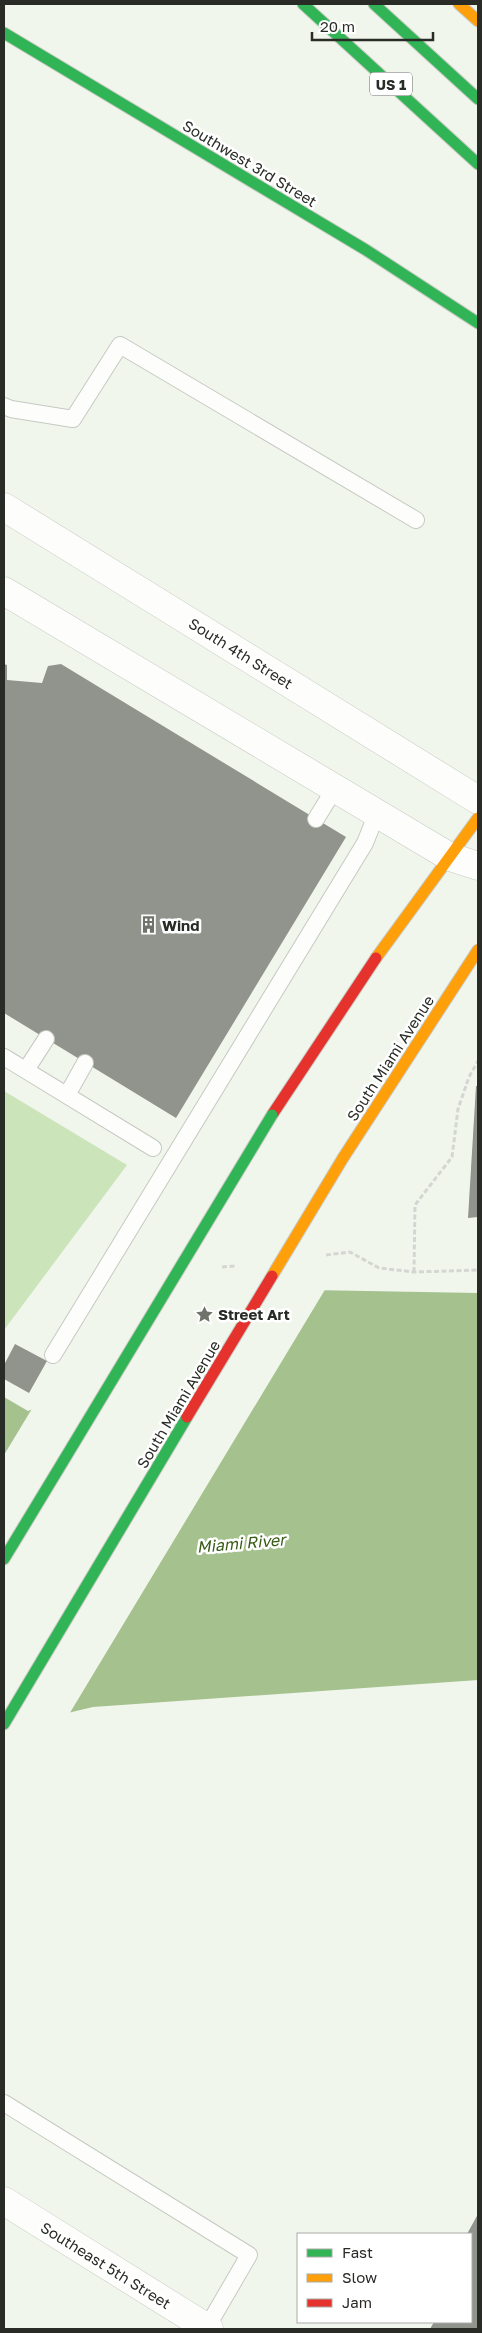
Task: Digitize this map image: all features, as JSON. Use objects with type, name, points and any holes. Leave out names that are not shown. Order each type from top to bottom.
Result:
[{"type":"main road","name":"US 1","points":[[303,4],[478,164]]},
{"type":"main road","points":[[374,4],[478,99]]},
{"type":"main road","points":[[459,4],[478,21]]},
{"type":"main road","name":"Southwest 3rd Street","points":[[4,33],[366,250],[478,323]]},
{"type":"main road","points":[[4,1559],[272,1114],[350,995],[419,897],[478,818]]},
{"type":"main road","name":"South Miami Avenue","points":[[4,1724],[343,1158],[478,950]]},
{"type":"street","name":"South 4th Street","points":[[4,507],[478,800]]},
{"type":"street","points":[[4,592],[450,857],[478,866]]},
{"type":"street","name":"Southeast 5th Street","points":[[4,2201],[207,2329]]},
{"type":"lane","points":[[4,406],[73,419],[120,344],[416,520]]},
{"type":"lane","points":[[316,819],[335,788]]},
{"type":"lane","points":[[54,1355],[366,844],[377,813]]},
{"type":"lane","points":[[26,1070],[46,1039]]},
{"type":"lane","points":[[4,1057],[153,1148]]},
{"type":"lane","points":[[66,1095],[85,1063]]},
{"type":"lane","points":[[4,2103],[249,2256],[207,2329]]},
{"type":"path","points":[[478,1061],[469,1076],[458,1109],[452,1157],[415,1205],[414,1272],[478,1270]]},
{"type":"shaded area","points":[[4,1091],[127,1165],[4,1330]]},
{"type":"water","name":"Miami River","points":[[310,1290],[478,1293],[478,1680],[93,1707],[4,1728],[4,1397],[28,1411],[178,1353]]},
{"type":"pier","points":[[309,1288],[326,1288],[68,1716],[4,1731],[4,1455],[33,1407],[177,1350]]},
{"type":"building","name":"Wind","points":[[4,664],[7,665],[7,680],[42,683],[48,666],[61,664],[346,837],[176,1118],[4,1013]]},
{"type":"building","points":[[476,1086],[478,1086],[478,1217],[468,1218]]},
{"type":"building","points":[[15,1344],[47,1361],[29,1393],[4,1379],[4,1365]]},
{"type":"building","points":[[478,2214],[478,2329],[430,2329],[433,2323],[472,2323],[472,2233],[468,2233]]},
{"type":"traffic: fast","points":[[303,4],[478,164]]},
{"type":"traffic: fast","points":[[374,4],[478,99]]},
{"type":"traffic: fast","points":[[4,33],[366,250],[478,323]]},
{"type":"traffic: fast","points":[[73,1445],[272,1115]]},
{"type":"traffic: fast","points":[[4,1724],[187,1417]]},
{"type":"traffic: fast","points":[[4,1559],[73,1445]]},
{"type":"traffic: slow","points":[[459,4],[478,21]]},
{"type":"traffic: slow","points":[[376,958],[478,818]]},
{"type":"traffic: slow","points":[[343,1158],[478,950]]},
{"type":"traffic: slow","points":[[272,1276],[343,1158]]},
{"type":"traffic: jam","points":[[272,1115],[376,958]]},
{"type":"traffic: jam","points":[[187,1417],[272,1276]]},
{"type":"place","name":"Wind","points":[[148,925]]},
{"type":"place","name":"Street Art","points":[[204,1314]]}]
